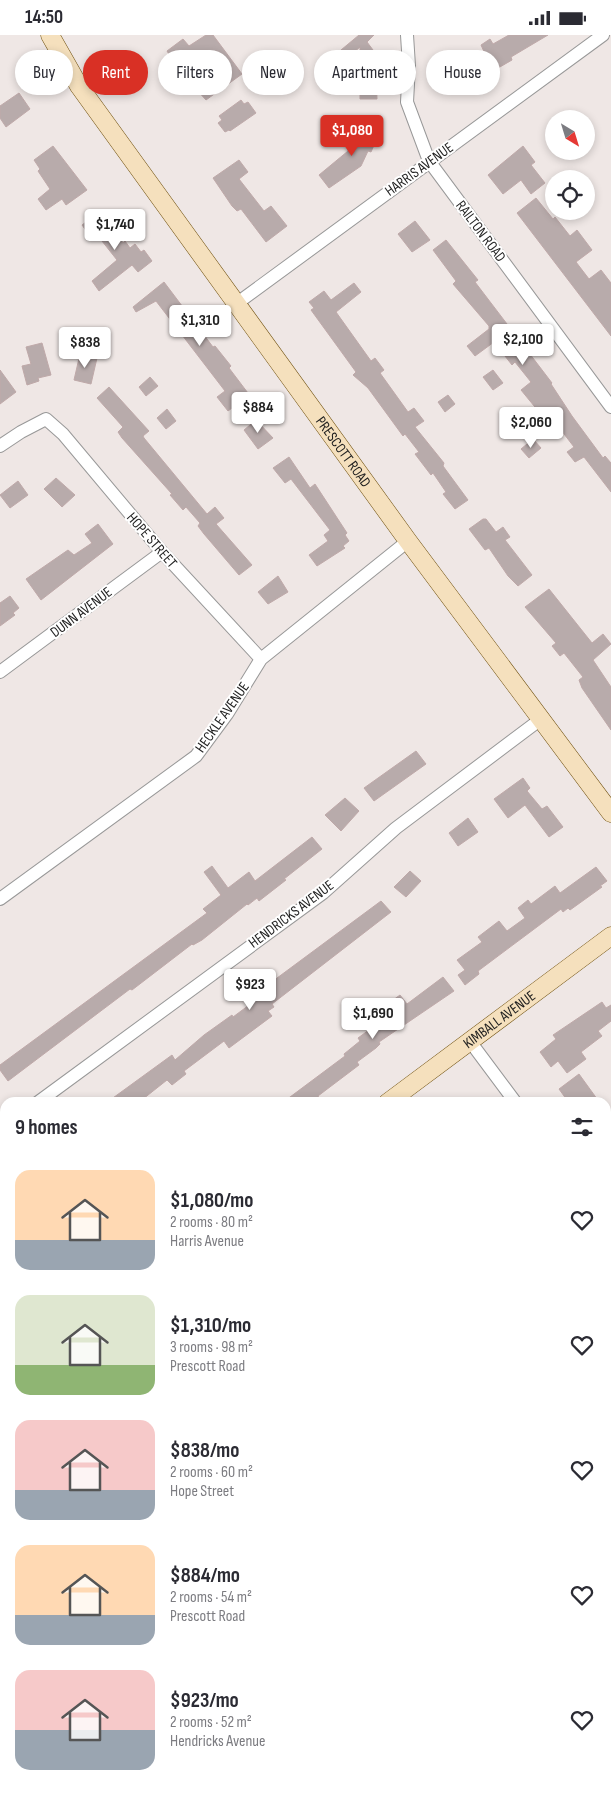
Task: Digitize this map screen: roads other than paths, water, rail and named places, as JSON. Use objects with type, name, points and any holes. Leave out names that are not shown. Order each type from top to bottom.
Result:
[{"type":"main road","name":"PRESCOTT ROAD","points":[[50,35],[79,86],[236,304],[408,541],[611,813]]},
{"type":"main road","name":"KIMBALL AVENUE","points":[[394,1097],[611,936]]},
{"type":"main road","points":[[582,959],[611,952]]},
{"type":"street","name":"RAILTON ROAD","points":[[407,35],[409,66],[407,102],[429,161],[611,407]]},
{"type":"street","name":"HARRIS AVENUE","points":[[236,304],[603,35]]},
{"type":"street","name":"HOPE STREET","points":[[0,446],[20,432],[46,419],[63,434],[162,552],[261,659]]},
{"type":"street","name":"HECKLE AVENUE","points":[[0,899],[196,756],[227,714],[261,659],[408,541]]},
{"type":"street","name":"DUNN AVENUE","points":[[0,672],[162,552]]},
{"type":"street","name":"HENDRICKS AVENUE","points":[[44,1097],[323,893],[396,828],[541,719]]},
{"type":"street","points":[[469,1041],[511,1097]]}]
